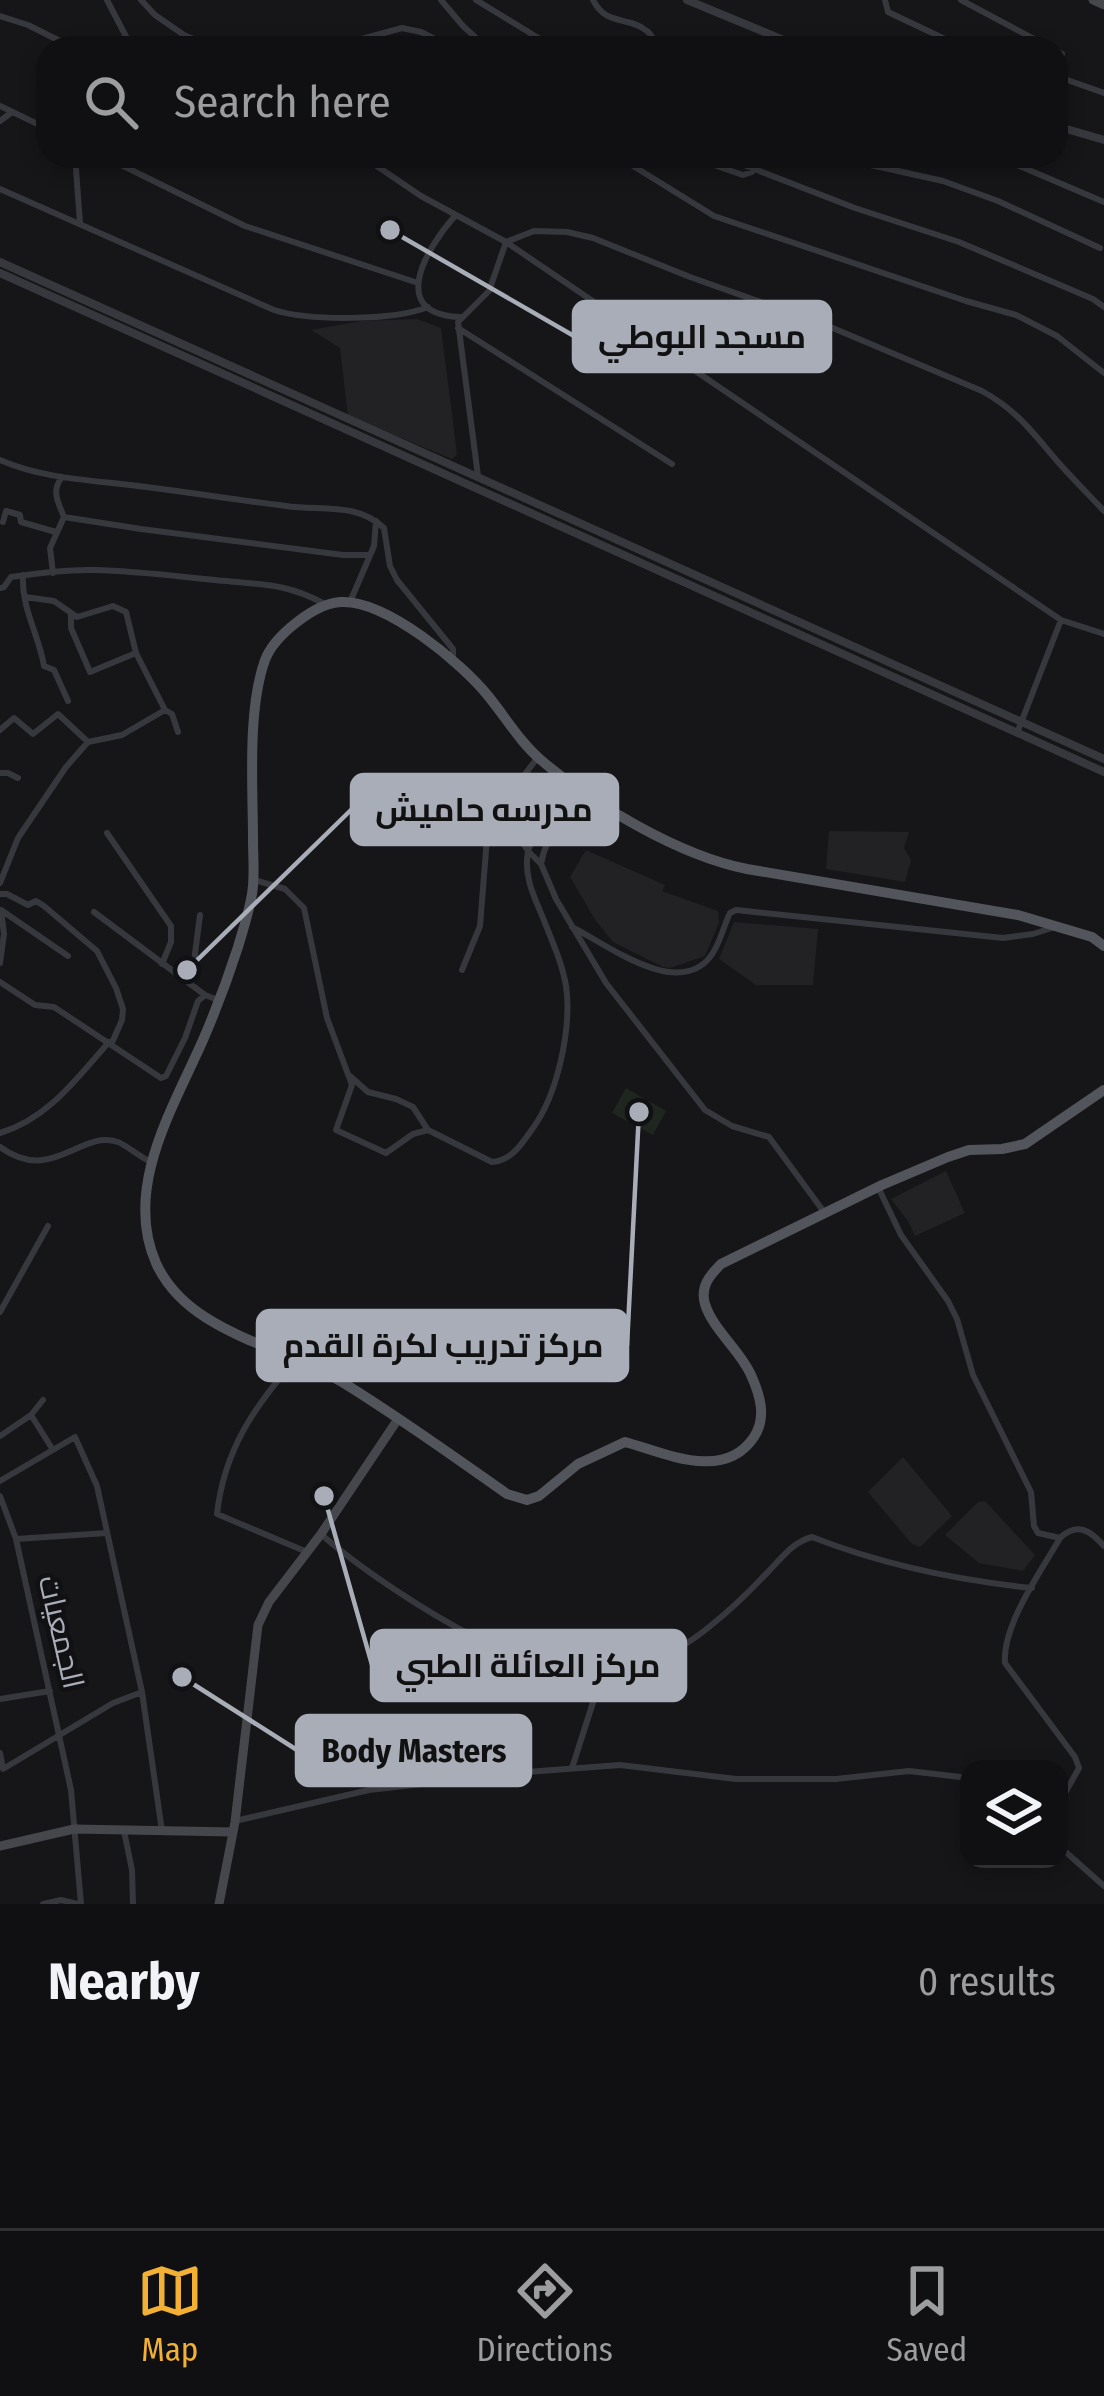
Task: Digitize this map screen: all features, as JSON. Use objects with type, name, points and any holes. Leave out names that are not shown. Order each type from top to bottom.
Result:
[{"type":"main road","points":[[1093,0],[1104,5]]},
{"type":"main road","points":[[1104,946],[1093,938],[1018,915],[719,863],[643,829],[538,757],[453,660],[389,614],[350,602],[325,604],[276,640],[263,667],[254,733],[254,880],[238,946],[212,998],[152,1162],[144,1203],[147,1233],[164,1279],[205,1317],[339,1380],[507,1494],[526,1500],[539,1496],[578,1464],[625,1442],[688,1460],[715,1462],[741,1451],[753,1438],[763,1412],[749,1370],[704,1301],[704,1286],[721,1264],[878,1187],[969,1150],[1025,1144],[1104,1090]]},
{"type":"main road","points":[[219,1904],[234,1827],[258,1624],[398,1419]]},
{"type":"main road","points":[[0,1846],[74,1829],[162,1832],[234,1827]]},
{"type":"street","points":[[107,0],[126,36]]},
{"type":"street","points":[[141,0],[184,35]]},
{"type":"street","points":[[441,0],[474,36]]},
{"type":"street","points":[[476,0],[535,36]]},
{"type":"street","points":[[593,0],[605,16],[644,28],[650,36]]},
{"type":"street","points":[[687,0],[774,36]]},
{"type":"street","points":[[885,0],[888,12],[939,36]]},
{"type":"street","points":[[961,0],[1028,36]]},
{"type":"street","points":[[0,16],[49,36]]},
{"type":"street","points":[[373,36],[402,28],[429,36]]},
{"type":"street","points":[[1068,80],[1104,93]]},
{"type":"street","points":[[0,106],[36,123]]},
{"type":"street","points":[[0,121],[12,112]]},
{"type":"street","points":[[1068,130],[1104,140]]},
{"type":"street","points":[[76,168],[80,223]]},
{"type":"street","points":[[127,168],[244,226],[418,283]]},
{"type":"street","points":[[381,168],[506,242],[1061,620],[1104,634]]},
{"type":"street","points":[[636,168],[714,216],[1016,315],[1057,336],[1104,373]]},
{"type":"street","points":[[722,168],[743,176],[755,170]]},
{"type":"street","points":[[750,168],[959,242],[1104,307]]},
{"type":"street","points":[[884,168],[943,181],[998,201],[1100,248]]},
{"type":"street","points":[[1024,168],[1104,202]]},
{"type":"street","points":[[0,189],[297,317],[406,314],[428,308]]},
{"type":"street","points":[[456,215],[429,251],[418,283],[428,308],[461,317]]},
{"type":"street","points":[[506,242],[534,231],[593,238],[828,326],[982,392],[1006,404],[1026,422],[1104,511]]},
{"type":"street","points":[[477,482],[458,328],[461,317],[490,291],[506,242]]},
{"type":"street","points":[[0,262],[1019,728],[1104,772]]},
{"type":"street","points":[[0,273],[477,482]]},
{"type":"street","points":[[458,328],[672,464]]},
{"type":"street","points":[[0,460],[62,477],[365,514],[384,528],[397,580],[453,649],[453,660]]},
{"type":"street","points":[[53,573],[50,548],[64,517],[55,492],[62,477]]},
{"type":"street","points":[[3,522],[6,511],[20,515],[21,522],[56,532]]},
{"type":"street","points":[[64,517],[370,555]]},
{"type":"street","points":[[350,602],[376,539],[376,521]]},
{"type":"street","points":[[0,588],[11,577],[23,575],[138,572],[273,584],[325,604]]},
{"type":"street","points":[[23,575],[22,590],[44,666],[54,670],[68,701]]},
{"type":"street","points":[[25,597],[54,601],[77,617],[113,607],[126,613],[136,653],[178,732]]},
{"type":"street","points":[[71,613],[71,628],[90,672],[136,653]]},
{"type":"street","points":[[1019,728],[1061,620]]},
{"type":"street","points":[[0,883],[28,822],[88,742],[122,735],[165,710]]},
{"type":"street","points":[[0,730],[14,718],[33,734],[58,714],[88,742]]},
{"type":"street","points":[[1019,728],[1104,759]]},
{"type":"street","points":[[462,970],[480,926],[485,851],[500,807],[538,757]]},
{"type":"street","points":[[0,772],[18,778]]},
{"type":"street","points":[[254,880],[285,889],[304,908],[333,1040],[350,1076],[352,1091],[336,1130],[386,1153],[413,1134],[428,1130],[492,1162],[501,1162],[526,1136],[550,1098],[567,1015],[560,962],[527,877],[528,851],[531,840],[583,790]]},
{"type":"street","points":[[500,807],[541,864],[556,899],[606,983],[705,1110],[732,1126],[769,1137],[824,1214]]},
{"type":"street","points":[[541,864],[544,848],[566,820],[592,807],[610,808]]},
{"type":"street","points":[[107,833],[171,926],[171,942],[162,964]]},
{"type":"street","points":[[0,893],[44,906],[97,951],[123,1009],[121,1025],[110,1044],[82,1076],[27,1122],[0,1133]]},
{"type":"street","points":[[1,908],[68,956]]},
{"type":"street","points":[[0,963],[1,908]]},
{"type":"street","points":[[572,927],[633,960],[677,973],[712,955],[730,913],[736,910],[1003,938],[1058,926]]},
{"type":"street","points":[[94,912],[212,998]]},
{"type":"street","points":[[191,985],[200,915]]},
{"type":"street","points":[[0,982],[35,1005],[54,1007],[161,1078],[185,1038],[198,1001],[212,998]]},
{"type":"street","points":[[350,1076],[368,1092],[413,1107],[428,1130]]},
{"type":"street","points":[[0,1147],[37,1161],[101,1141],[119,1142],[152,1162]]},
{"type":"street","points":[[878,1187],[957,1319],[973,1375],[1031,1492],[1034,1526],[1038,1533],[1060,1538]]},
{"type":"street","points":[[0,1312],[48,1226]]},
{"type":"street","points":[[296,1358],[249,1417],[228,1464],[217,1514],[307,1552]]},
{"type":"street","points":[[0,1436],[43,1400]]},
{"type":"street","points":[[31,1414],[53,1450]]},
{"type":"street","points":[[0,1481],[75,1437],[97,1486],[142,1693],[162,1832]]},
{"type":"street","name":"الجمعيات","points":[[0,1496],[16,1538],[71,1790],[79,1904]]},
{"type":"street","points":[[1068,1788],[1079,1768],[1076,1757],[1005,1663],[1004,1651],[1012,1625],[1060,1538],[1078,1528],[1104,1546]]},
{"type":"street","name":"الجمعيات","points":[[16,1538],[107,1533]]},
{"type":"street","points":[[321,1534],[432,1614],[489,1644],[556,1673],[603,1682],[692,1641],[805,1538],[965,1581],[1032,1588]]},
{"type":"street","points":[[572,1769],[603,1682]]},
{"type":"street","points":[[0,1699],[50,1691]]},
{"type":"street","name":"الجمعيات","points":[[0,1753],[2,1770],[113,1703],[142,1693]]},
{"type":"street","points":[[234,1827],[370,1790],[620,1765],[736,1779],[836,1779],[909,1772],[960,1777]]},
{"type":"street","points":[[124,1831],[133,1904]]},
{"type":"street","points":[[1068,1854],[1104,1886]]},
{"type":"street","points":[[43,1904],[61,1900],[79,1904]]},
{"type":"shaded area","points":[[417,319],[441,328],[457,454],[452,459],[348,416],[340,348],[311,330],[361,321]]},
{"type":"shaded area","points":[[829,831],[909,832],[904,848],[911,860],[905,882],[826,869]]},
{"type":"shaded area","points":[[586,850],[665,885],[662,891],[718,911],[719,923],[705,956],[663,967],[613,942],[570,877]]},
{"type":"shaded area","points":[[734,922],[818,929],[813,985],[756,985],[719,959]]},
{"type":"shaded area","points":[[626,1088],[666,1111],[653,1135],[612,1113]]},
{"type":"shaded area","points":[[946,1171],[965,1213],[915,1236],[891,1199]]},
{"type":"shaded area","points":[[903,1457],[952,1516],[920,1547],[912,1544],[868,1492]]},
{"type":"shaded area","points":[[985,1501],[1035,1555],[1023,1571],[979,1563],[945,1535],[978,1502]]},
{"type":"place","name":"مسجد البوطي","points":[[390,230]]},
{"type":"place","name":"مدرسه حاميش","points":[[187,970]]},
{"type":"place","name":"مركز تدريب لكرة القدم","points":[[639,1112]]},
{"type":"place","name":"مركز العائلة الطبي","points":[[324,1496]]},
{"type":"place","name":"Body Masters","points":[[182,1677]]}]
